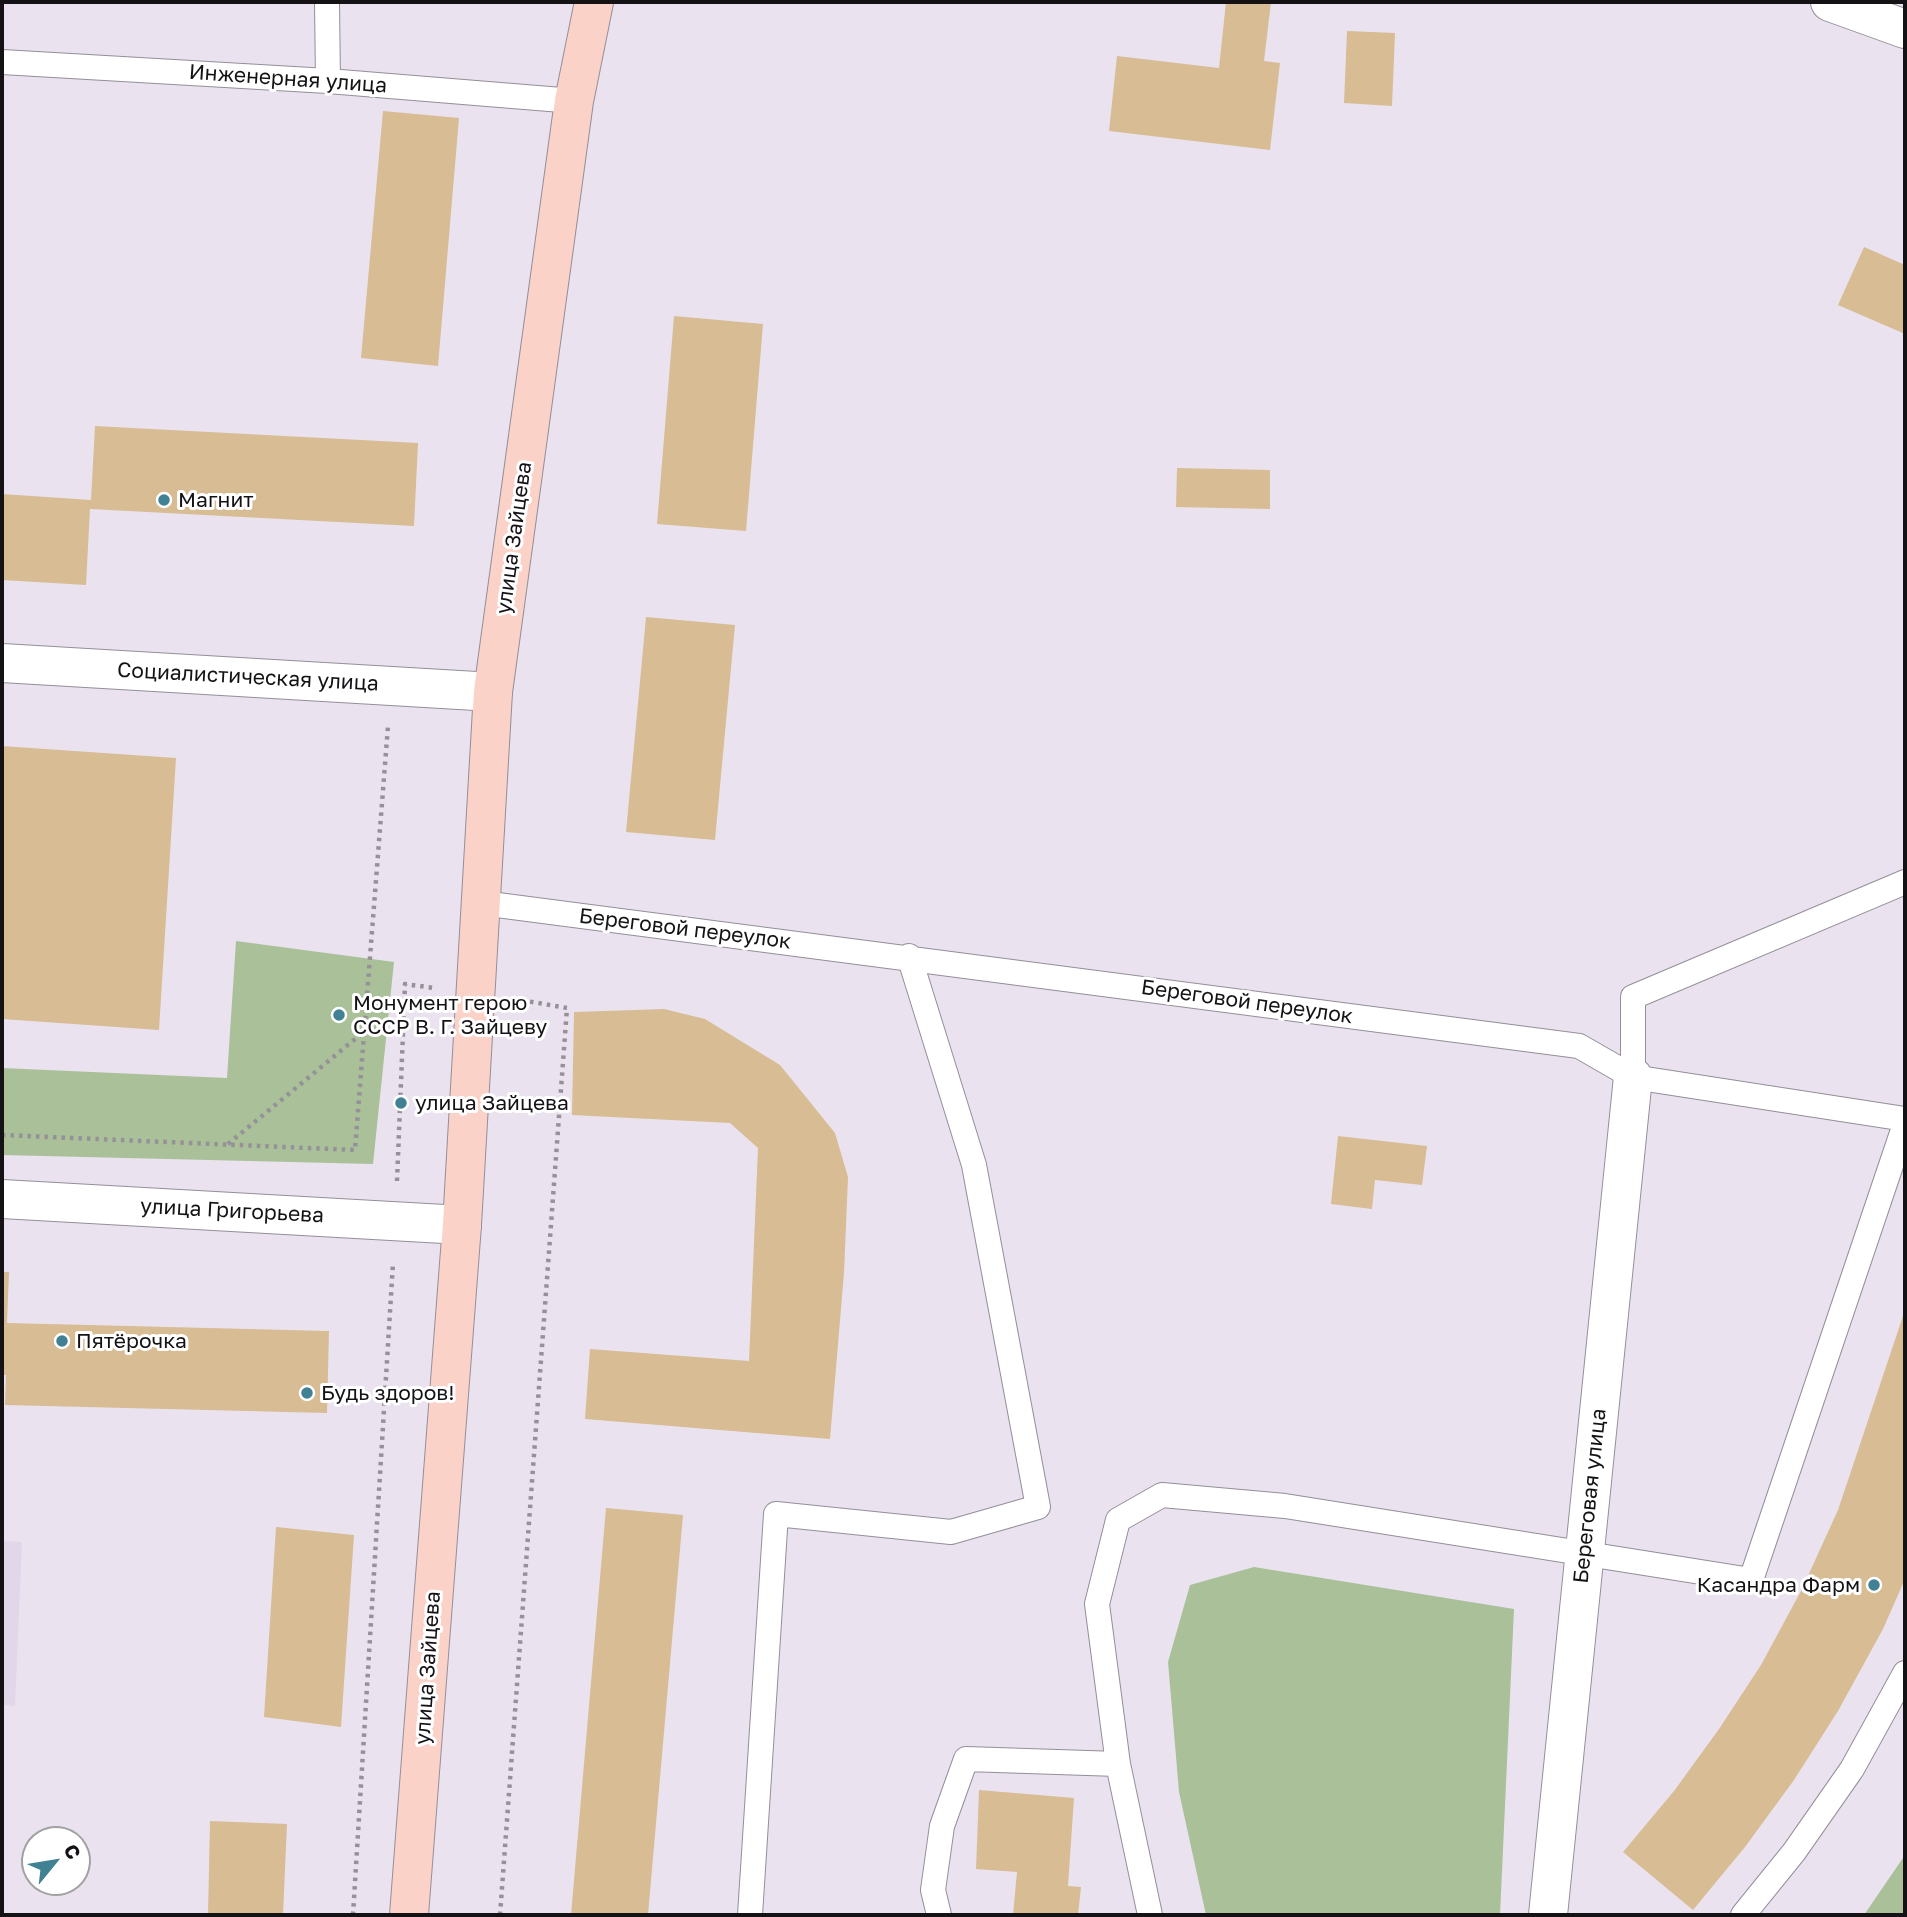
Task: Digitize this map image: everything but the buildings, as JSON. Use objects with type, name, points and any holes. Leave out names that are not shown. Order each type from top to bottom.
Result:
[{"type":"main road","name":"улица Зайцева","points":[[409,1915],[462,1225],[493,692],[574,101],[594,2]]},
{"type":"street","points":[[1830,2],[1905,29]]},
{"type":"street","name":"Социалистическая улица","points":[[2,663],[493,692]]},
{"type":"street","name":"Береговая улица","points":[[1548,1915],[1633,1077]]},
{"type":"street","name":"улица Григорьева","points":[[2,1199],[462,1225]]},
{"type":"lane","points":[[327,2],[328,81]]},
{"type":"lane","name":"Инженерная улица","points":[[2,62],[328,81],[574,101]]},
{"type":"lane","points":[[1150,1915],[1118,1764],[1097,1604],[1118,1520],[1162,1495],[1285,1506],[1584,1556],[1751,1580],[1905,1121],[1633,1077],[1633,997],[1905,882]]},
{"type":"lane","name":"Береговой переулок","points":[[482,903],[1579,1046],[1633,1077]]},
{"type":"lane","points":[[750,1915],[776,1514],[951,1532],[1038,1507],[974,1165],[909,957]]},
{"type":"lane","points":[[1743,1915],[1794,1852],[1852,1769],[1905,1673]]},
{"type":"lane","points":[[939,1915],[933,1890],[942,1826],[966,1759],[1118,1764]]},
{"type":"path","points":[[2,1135],[355,1150],[391,685]]},
{"type":"path","points":[[353,1915],[395,1220],[405,984],[567,1008],[500,1915]]},
{"type":"path","points":[[228,1144],[366,1029]]},
{"type":"shaded area","points":[[2,1541],[22,1542],[15,1706],[2,1705]]},
{"type":"green space","points":[[236,941],[394,962],[373,1164],[2,1155],[2,1068],[227,1078]]},
{"type":"green space","points":[[1254,1567],[1514,1609],[1500,1915],[1206,1915],[1179,1792],[1168,1662],[1190,1585]]},
{"type":"green space","points":[[1905,1855],[1905,1915],[1864,1915]]},
{"type":"place","name":"Магнит","points":[[164,500]]},
{"type":"place","name":"Монумент герою СССР В. Г. Зайцеву","points":[[339,1015]]},
{"type":"place","name":"улица Зайцева","points":[[401,1103]]},
{"type":"place","name":"Пятёрочка","points":[[62,1341]]},
{"type":"place","name":"Будь здоров!","points":[[307,1393]]},
{"type":"place","name":"Касандра Фарм","points":[[1874,1585]]}]
